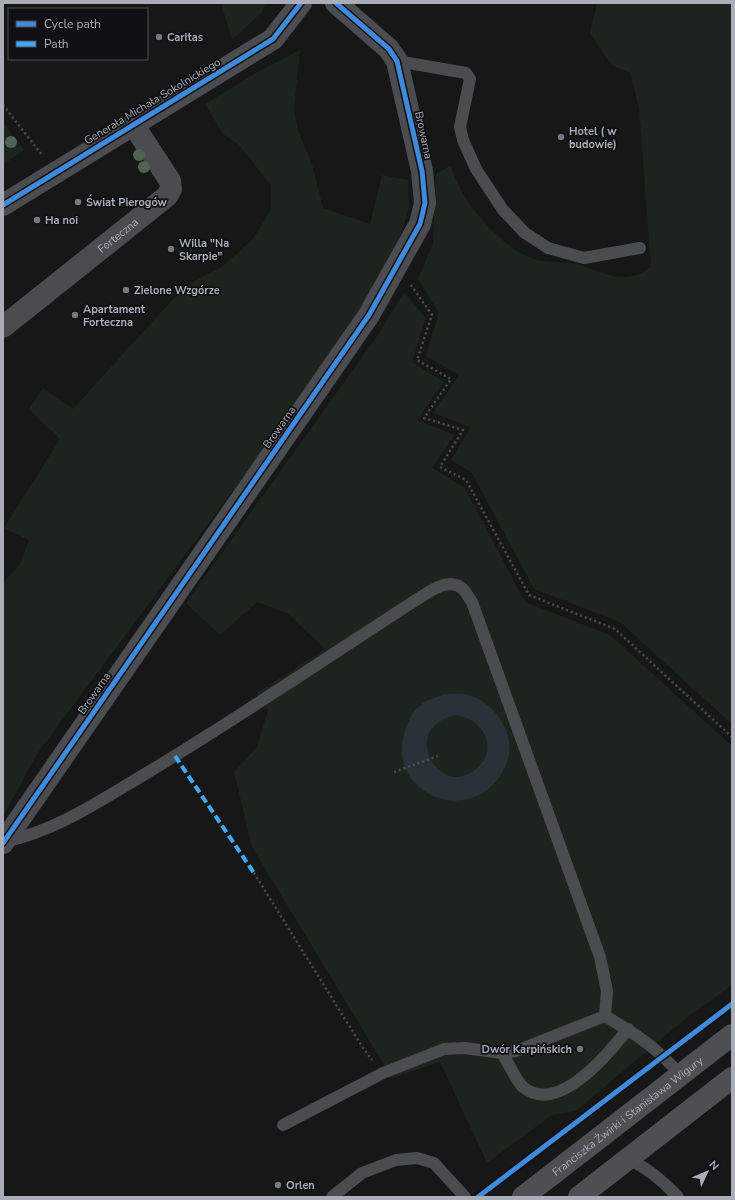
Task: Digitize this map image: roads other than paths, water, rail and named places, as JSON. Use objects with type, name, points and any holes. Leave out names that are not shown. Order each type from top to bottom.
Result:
[{"type":"main road","name":"Franciszka Żwirki i Stanisława Wigury","points":[[523,1197],[732,1035]]},
{"type":"main road","points":[[579,1197],[732,1078]]},
{"type":"street","name":"Generała Michała Sokolnickiego","points":[[3,205],[273,39],[301,3]]},
{"type":"street","name":"Browarna","points":[[3,842],[369,315],[389,282],[420,224],[425,203],[422,171],[397,61],[389,50],[336,3]]},
{"type":"street","name":"Forteczna","points":[[3,326],[168,196],[171,188],[170,181],[133,124]]},
{"type":"lane","points":[[397,61],[466,73],[470,79],[460,127],[463,140],[476,169],[503,210],[525,234],[548,248],[584,258],[640,248]]},
{"type":"lane","points":[[3,842],[27,837],[66,821],[175,756],[437,587],[452,584],[463,589],[472,602],[600,957],[607,991],[605,1016]]},
{"type":"lane","points":[[605,1016],[628,1029],[665,1056],[680,1075]]},
{"type":"lane","points":[[283,1125],[383,1073],[444,1049],[465,1048],[502,1053],[516,1051],[605,1016]]},
{"type":"lane","points":[[502,1053],[523,1087],[537,1093],[550,1095],[566,1089],[608,1055],[628,1029]]},
{"type":"lane","points":[[332,1197],[362,1173],[396,1160],[417,1158],[434,1163],[465,1197]]},
{"type":"lane","points":[[628,1159],[643,1166],[654,1174],[678,1197]]},
{"type":"place","name":"Caritas","points":[[159,37]]},
{"type":"place","name":"Hotel ( w budowie)","points":[[561,137]]},
{"type":"place","name":"Świat Pierogów","points":[[78,202]]},
{"type":"place","name":"Ha noi","points":[[37,220]]},
{"type":"place","name":"Willa \"Na Skarpie\"","points":[[171,249]]},
{"type":"place","name":"Zielone Wzgórze","points":[[126,290]]},
{"type":"place","name":"Apartament Forteczna","points":[[75,315]]},
{"type":"place","name":"Dwór Karpińskich","points":[[580,1049]]},
{"type":"place","name":"Orlen","points":[[278,1185]]}]
